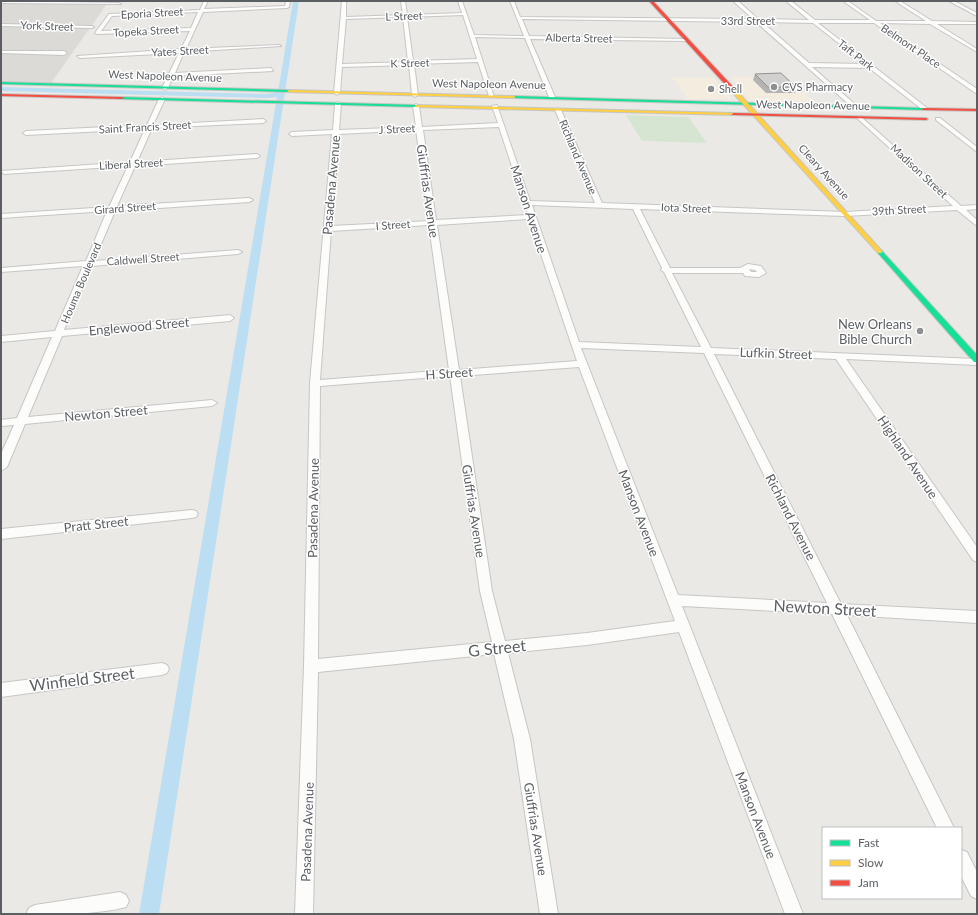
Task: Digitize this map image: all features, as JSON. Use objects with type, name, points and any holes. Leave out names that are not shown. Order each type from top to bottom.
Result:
[{"type":"main road","name":"Cleary Avenue","points":[[651,1],[746,103],[977,361]]},
{"type":"main road","name":"West Napoleon Avenue","points":[[1,84],[291,91],[337,98]]},
{"type":"main road","name":"West Napoleon Avenue","points":[[1,95],[282,102],[337,98],[416,100],[522,109],[793,117],[952,120],[956,115],[928,109]]},
{"type":"main road","name":"West Napoleon Avenue","points":[[416,100],[492,96],[977,110]]},
{"type":"main road","points":[[522,97],[539,102],[536,106],[522,109]]},
{"type":"main road","points":[[587,110],[574,106],[572,103],[588,99]]},
{"type":"main road","points":[[700,102],[717,108],[714,111],[701,114]]},
{"type":"main road","points":[[786,104],[774,107],[771,110],[793,117]]},
{"type":"main road","points":[[914,109],[905,112],[925,119]]},
{"type":"street","points":[[165,88],[206,1]]},
{"type":"street","name":"Pasadena Avenue","points":[[304,914],[311,666],[315,383],[336,132],[344,1]]},
{"type":"street","name":"Giuffrias Avenue","points":[[403,1],[419,128],[486,590],[522,739],[549,914]]},
{"type":"street","points":[[460,1],[492,96]]},
{"type":"street","points":[[512,1],[526,37],[545,76],[552,98]]},
{"type":"street","points":[[735,1],[854,106]]},
{"type":"street","name":"Taft Park","points":[[788,1],[870,66],[928,109]]},
{"type":"street","name":"Belmont Place","points":[[845,1],[977,92]]},
{"type":"street","points":[[897,1],[977,51]]},
{"type":"street","points":[[951,1],[977,15]]},
{"type":"street","points":[[1,2],[119,4]]},
{"type":"street","name":"Eporia Street","points":[[97,33],[111,14],[287,7],[288,3]]},
{"type":"street","name":"L Street","points":[[344,18],[465,14]]},
{"type":"street","name":"33rd Street","points":[[519,18],[669,21],[977,23]]},
{"type":"street","name":"York Street","points":[[1,25],[92,27]]},
{"type":"street","name":"Topeka Street","points":[[97,33],[194,28]]},
{"type":"street","name":"Alberta Street","points":[[472,36],[687,40]]},
{"type":"street","name":"Yates Street","points":[[80,56],[279,46]]},
{"type":"street","points":[[1,52],[64,53]]},
{"type":"street","name":"K Street","points":[[339,66],[480,60]]},
{"type":"street","points":[[808,65],[870,66]]},
{"type":"street","points":[[170,75],[271,70]]},
{"type":"street","name":"Houma Boulevard","points":[[1,467],[112,209],[162,99]]},
{"type":"street","name":"Manson Avenue","points":[[496,107],[582,364],[794,914]]},
{"type":"street","name":"Richland Avenue","points":[[558,110],[599,205]]},
{"type":"street","name":"Madison Street","points":[[860,118],[977,224]]},
{"type":"street","points":[[938,120],[977,150]]},
{"type":"street","name":"Saint Francis Street","points":[[26,133],[263,121]]},
{"type":"street","name":"J Street","points":[[292,134],[501,125]]},
{"type":"street","name":"Liberal Street","points":[[4,172],[257,156]]},
{"type":"street","name":"Girard Street","points":[[1,216],[250,200]]},
{"type":"street","name":"Iota Street","points":[[527,203],[845,214]]},
{"type":"street","name":"Richland Avenue","points":[[635,206],[665,270],[946,827]]},
{"type":"street","name":"39th Street","points":[[845,214],[977,207]]},
{"type":"street","name":"I Street","points":[[327,229],[532,217]]},
{"type":"street","name":"Caldwell Street","points":[[1,270],[238,252]]},
{"type":"street","points":[[665,270],[744,271]]},
{"type":"street","name":"Englewood Street","points":[[1,339],[230,318]]},
{"type":"street","name":"Lufkin Street","points":[[575,345],[977,361]]},
{"type":"street","name":"Highland Avenue","points":[[839,356],[977,557]]},
{"type":"street","name":"H Street","points":[[315,383],[582,364]]},
{"type":"street","name":"Newton Street","points":[[1,422],[212,403]]},
{"type":"street","name":"Pratt Street","points":[[1,534],[192,514]]},
{"type":"street","name":"Newton Street","points":[[673,600],[977,617]]},
{"type":"street","name":"G Street","points":[[311,666],[500,647],[683,626]]},
{"type":"street","name":"Winfield Street","points":[[1,690],[162,669]]},
{"type":"street","points":[[962,860],[977,890]]},
{"type":"street","points":[[35,914],[120,900]]},
{"type":"shaded area","points":[[1,1],[109,1],[51,83],[1,82]]},
{"type":"shaded area","points":[[786,76],[814,102],[750,100],[730,77]]},
{"type":"shaded area","points":[[672,77],[714,78],[732,99],[688,99]]},
{"type":"green space","points":[[626,115],[688,117],[707,143],[642,141]]},
{"type":"building","points":[[781,73],[796,87],[768,87],[755,74]]},
{"type":"waterway","points":[[149,914],[296,1]]},
{"type":"waterway","points":[[1,89],[268,96],[281,94]]},
{"type":"traffic: fast","points":[[1,83],[289,91]]},
{"type":"traffic: fast","points":[[514,97],[924,109]]},
{"type":"traffic: fast","points":[[122,98],[417,106]]},
{"type":"traffic: fast","points":[[880,252],[977,360]]},
{"type":"traffic: slow","points":[[289,91],[514,97]]},
{"type":"traffic: slow","points":[[734,91],[880,252]]},
{"type":"traffic: slow","points":[[417,106],[734,114]]},
{"type":"traffic: jam","points":[[651,1],[734,91]]},
{"type":"traffic: jam","points":[[1,95],[122,98]]},
{"type":"traffic: jam","points":[[924,109],[977,110]]},
{"type":"traffic: jam","points":[[734,114],[926,119]]},
{"type":"place","name":"CVS Pharmacy","points":[[774,87]]},
{"type":"place","name":"Shell","points":[[711,89]]},
{"type":"place","name":"New Orleans Bible Church","points":[[920,331]]}]
